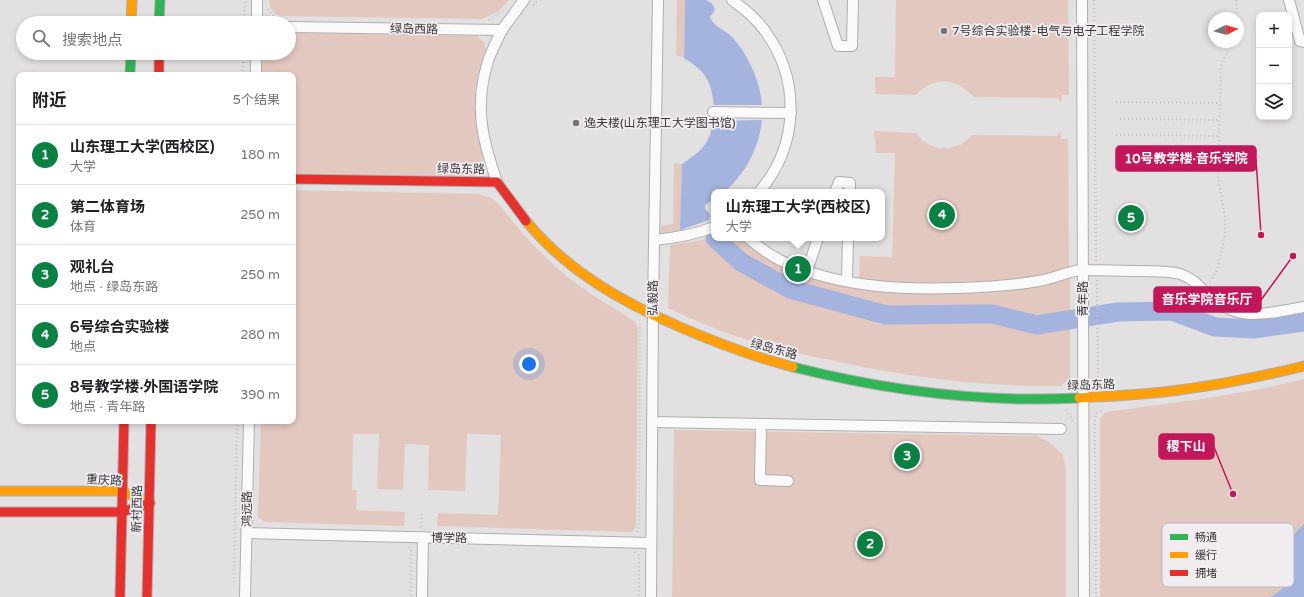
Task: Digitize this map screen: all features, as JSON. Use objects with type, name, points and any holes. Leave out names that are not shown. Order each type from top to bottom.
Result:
[{"type":"street","points":[[131,16],[132,0]]},
{"type":"street","points":[[159,16],[160,0]]},
{"type":"street","points":[[257,0],[257,16]]},
{"type":"street","points":[[497,182],[482,132],[482,84],[488,60],[502,30],[524,0]]},
{"type":"street","name":"弘毅路","points":[[651,597],[653,315],[658,0]]},
{"type":"street","points":[[823,0],[838,46],[852,46],[853,0]]},
{"type":"street","name":"青年路","points":[[1082,0],[1084,597]]},
{"type":"street","points":[[1289,0],[1300,41],[1304,42]]},
{"type":"street","points":[[737,1],[753,16],[765,31],[781,60],[790,94],[790,128],[779,162],[771,177],[761,189]]},
{"type":"street","name":"绿岛西路","points":[[296,27],[502,30]]},
{"type":"street","points":[[130,72],[131,60]]},
{"type":"street","points":[[158,72],[159,60]]},
{"type":"street","points":[[256,60],[256,72]]},
{"type":"street","points":[[713,112],[791,113]]},
{"type":"street","name":"绿岛东路","points":[[296,179],[497,182],[520,213],[555,252],[591,281],[633,306],[677,327],[727,348],[773,362],[832,376],[948,394],[1002,397],[1083,398],[1137,395],[1188,389],[1247,380],[1304,366]]},
{"type":"street","points":[[836,189],[838,182],[850,183],[850,189]]},
{"type":"street","points":[[654,240],[682,237],[711,228]]},
{"type":"street","points":[[752,241],[762,250],[786,263],[807,271],[830,278],[895,287],[979,287],[1040,281],[1072,271],[1082,270],[1161,272],[1180,274],[1193,280],[1204,292],[1230,311],[1248,314],[1267,313],[1304,307]]},
{"type":"street","points":[[807,271],[817,241]]},
{"type":"street","points":[[847,281],[848,241]]},
{"type":"street","points":[[652,422],[1060,429]]},
{"type":"street","name":"新村西路","points":[[120,597],[124,424]]},
{"type":"street","name":"新村西路","points":[[147,597],[151,424]]},
{"type":"street","name":"鸿远路","points":[[245,597],[249,424]]},
{"type":"street","points":[[762,424],[760,480],[788,482]]},
{"type":"street","name":"重庆路","points":[[0,490],[122,491],[150,503]]},
{"type":"street","points":[[0,512],[122,512],[150,503]]},
{"type":"street","name":"博学路","points":[[247,533],[422,534],[651,543]]},
{"type":"street","points":[[422,534],[422,597]]},
{"type":"path","points":[[244,16],[245,0]]},
{"type":"path","points":[[529,10],[538,0]]},
{"type":"path","points":[[1094,0],[1097,338],[1098,378],[1103,385]]},
{"type":"path","points":[[1236,0],[1237,12]]},
{"type":"path","points":[[1204,292],[1217,270],[1225,235],[1225,217],[1218,178],[1221,64],[1229,48]]},
{"type":"path","points":[[243,72],[244,60]]},
{"type":"path","points":[[1116,102],[1220,103]]},
{"type":"path","points":[[1120,119],[1220,120]]},
{"type":"path","points":[[1116,135],[1219,136]]},
{"type":"path","points":[[633,535],[637,532],[639,527],[641,325],[637,319]]},
{"type":"path","points":[[1061,389],[1067,385],[1072,376],[1072,368]]},
{"type":"path","points":[[1096,597],[1095,420],[1097,413],[1103,408]]},
{"type":"path","points":[[234,589],[237,424]]},
{"type":"path","points":[[422,513],[422,534]]},
{"type":"path","points":[[1294,529],[1304,520]]},
{"type":"path","points":[[407,544],[411,549],[410,597]]},
{"type":"path","points":[[632,551],[639,556],[639,597]]},
{"type":"path","points":[[1265,597],[1276,591],[1279,587]]},
{"type":"shaded area","points":[[269,0],[509,0],[499,11],[482,19],[280,16],[272,10]]},
{"type":"shaded area","points":[[677,0],[685,0],[684,58],[676,55]]},
{"type":"shaded area","points":[[896,0],[1068,0],[1069,95],[1062,95],[1061,104],[1058,98],[974,97],[960,86],[945,81],[931,84],[916,95],[875,94],[875,77],[895,77]]},
{"type":"shaded area","points":[[296,33],[477,36],[484,42],[486,50],[476,82],[475,92],[476,125],[483,159],[481,172],[474,176],[296,173],[296,72],[262,72],[262,60],[296,60]]},
{"type":"shaded area","points":[[874,131],[916,133],[922,140],[930,145],[939,148],[949,148],[960,145],[973,135],[1057,136],[1061,131],[1061,139],[1068,139],[1069,269],[1041,277],[988,284],[886,283],[859,278],[860,256],[892,257],[895,153],[876,153]]},
{"type":"shaded area","points":[[674,163],[682,164],[680,234],[660,236],[661,226],[673,224]]},
{"type":"shaded area","points":[[296,190],[479,194],[491,198],[498,203],[523,234],[544,256],[566,276],[591,294],[634,321],[638,327],[636,527],[632,532],[437,526],[438,513],[498,515],[501,435],[467,434],[465,491],[428,490],[429,445],[405,444],[403,490],[377,489],[379,434],[353,434],[352,490],[357,490],[356,510],[405,512],[404,526],[265,522],[258,517],[261,424],[296,424]]},
{"type":"shaded area","points":[[711,236],[711,241],[746,241],[765,255],[883,289],[1070,276],[1070,377],[1061,386],[1003,385],[945,380],[859,366],[787,351],[733,335],[668,308],[670,245],[702,240]]},
{"type":"shaded area","points":[[1304,379],[1304,597],[1100,597],[1100,419],[1105,412],[1202,399],[1260,389]]},
{"type":"shaded area","points":[[674,430],[1037,436],[1049,442],[1063,455],[1066,471],[1066,597],[672,597]]},
{"type":"water","points":[[685,0],[706,0],[712,3],[715,10],[710,17],[714,24],[734,39],[751,66],[760,89],[762,123],[755,149],[742,173],[727,189],[711,189],[711,201],[705,205],[705,209],[710,214],[709,220],[680,230],[682,164],[698,152],[708,140],[711,132],[714,112],[712,92],[709,83],[698,68],[684,58]]},
{"type":"water","points":[[1304,524],[1304,597],[1270,597],[1283,587],[1294,587],[1294,534]]},
{"type":"pier","points":[[712,105],[764,105],[763,120],[712,121]]},
{"type":"waterway","points":[[718,241],[741,262],[790,289],[886,315],[992,314],[1037,325],[1118,312],[1172,311],[1215,327],[1254,329],[1304,322]]},
{"type":"traffic: fast","points":[[159,16],[160,0]]},
{"type":"traffic: fast","points":[[130,72],[131,60]]},
{"type":"traffic: fast","points":[[793,367],[863,382],[934,393],[1007,398],[1079,398]]},
{"type":"traffic: slow","points":[[131,16],[132,0]]},
{"type":"traffic: slow","points":[[526,221],[542,239],[577,270],[637,307],[708,339],[793,367]]},
{"type":"traffic: slow","points":[[1079,398],[1166,392],[1195,388],[1242,380],[1304,366]]},
{"type":"traffic: slow","points":[[0,491],[122,491],[150,503]]},
{"type":"traffic: jam","points":[[159,60],[159,72]]},
{"type":"traffic: jam","points":[[296,179],[497,182],[526,221]]},
{"type":"traffic: jam","points":[[120,597],[124,424]]},
{"type":"traffic: jam","points":[[147,597],[151,424]]},
{"type":"traffic: jam","points":[[0,512],[122,512],[150,503]]},
{"type":"place","name":"7号综合实验楼-电气与电子工程学院","points":[[944,31]]},
{"type":"place","name":"逸夫楼(山东理工大学图书馆)","points":[[576,123]]},
{"type":"place","name":"6号综合实验楼","points":[[942,215]]},
{"type":"place","name":"8号教学楼·外国语学院","points":[[1131,218]]},
{"type":"place","name":"10号教学楼·音乐学院","points":[[1261,235]]},
{"type":"place","name":"音乐学院音乐厅","points":[[1293,256]]},
{"type":"place","name":"山东理工大学(西校区)","points":[[798,269]]},
{"type":"place","name":"观礼台","points":[[907,456]]},
{"type":"place","name":"稷下山","points":[[1233,494]]},
{"type":"place","name":"第二体育场","points":[[870,544]]}]
